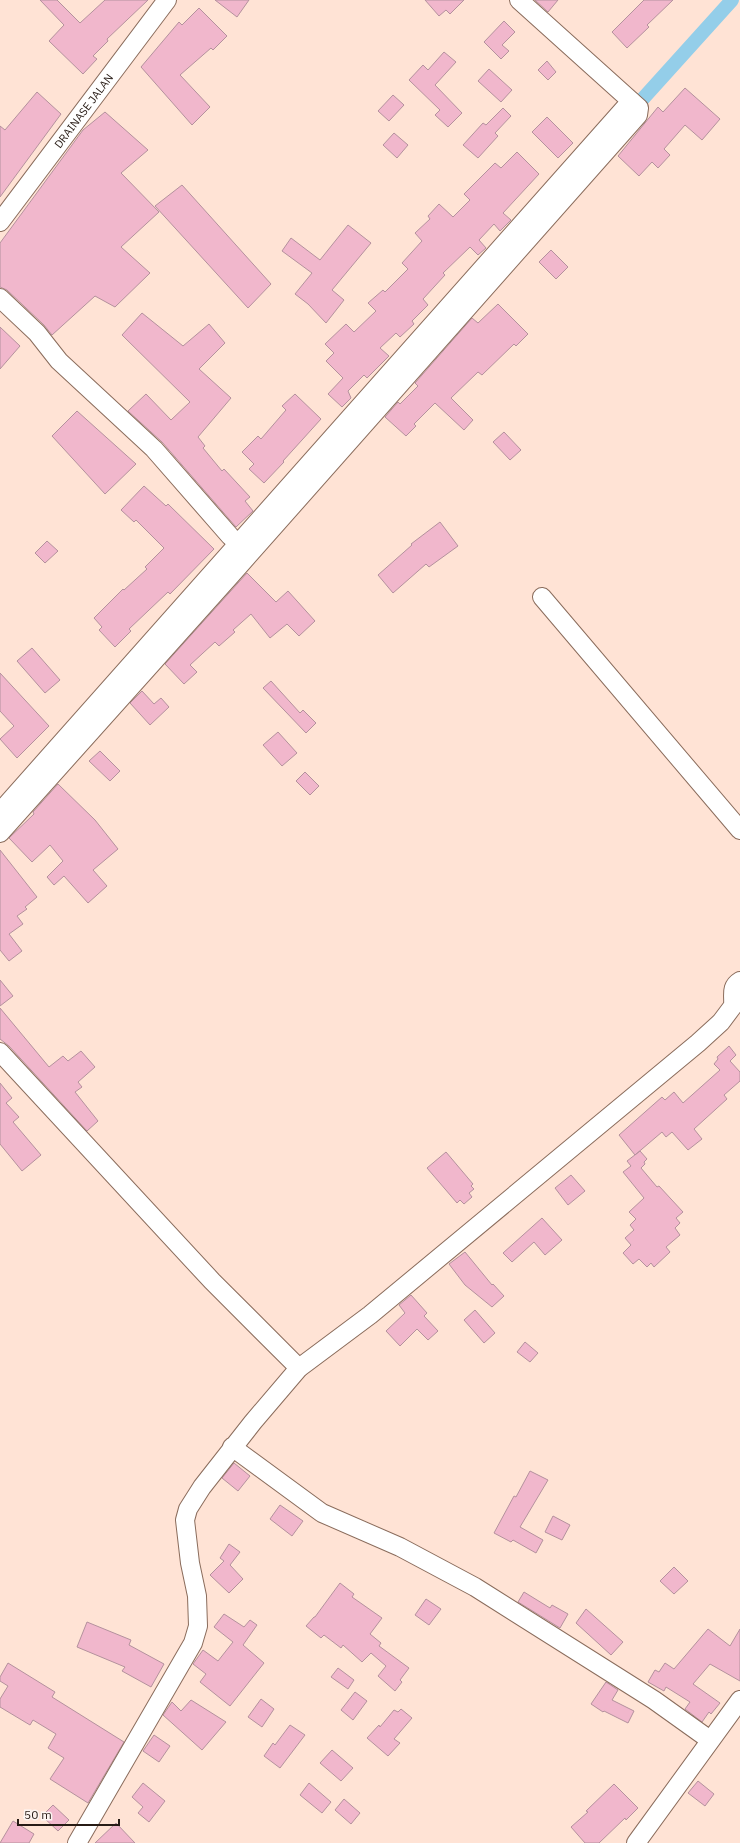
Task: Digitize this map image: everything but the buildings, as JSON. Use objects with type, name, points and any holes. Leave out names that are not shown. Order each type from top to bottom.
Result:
[{"type":"street","name":"DRAINASE JALAN","points":[[0,222],[167,0]]},
{"type":"street","points":[[0,812],[244,549],[638,116],[640,111],[635,105],[519,0]]},
{"type":"street","points":[[0,298],[37,334],[59,361],[154,449],[244,549]]},
{"type":"street","points":[[0,833],[244,549]]},
{"type":"street","points":[[542,597],[740,830]]},
{"type":"street","points":[[77,1843],[192,1643],[198,1626],[197,1596],[184,1520],[194,1499],[232,1447],[299,1368],[370,1315],[698,1043],[721,1022],[733,1006],[732,990],[735,984],[740,981]]},
{"type":"street","points":[[0,1052],[212,1282],[299,1368]]},
{"type":"street","points":[[232,1447],[322,1513],[400,1547],[475,1587],[654,1700],[710,1740]]},
{"type":"street","points":[[636,1843],[740,1700]]},
{"type":"waterway","points":[[630,113],[732,0]]}]
